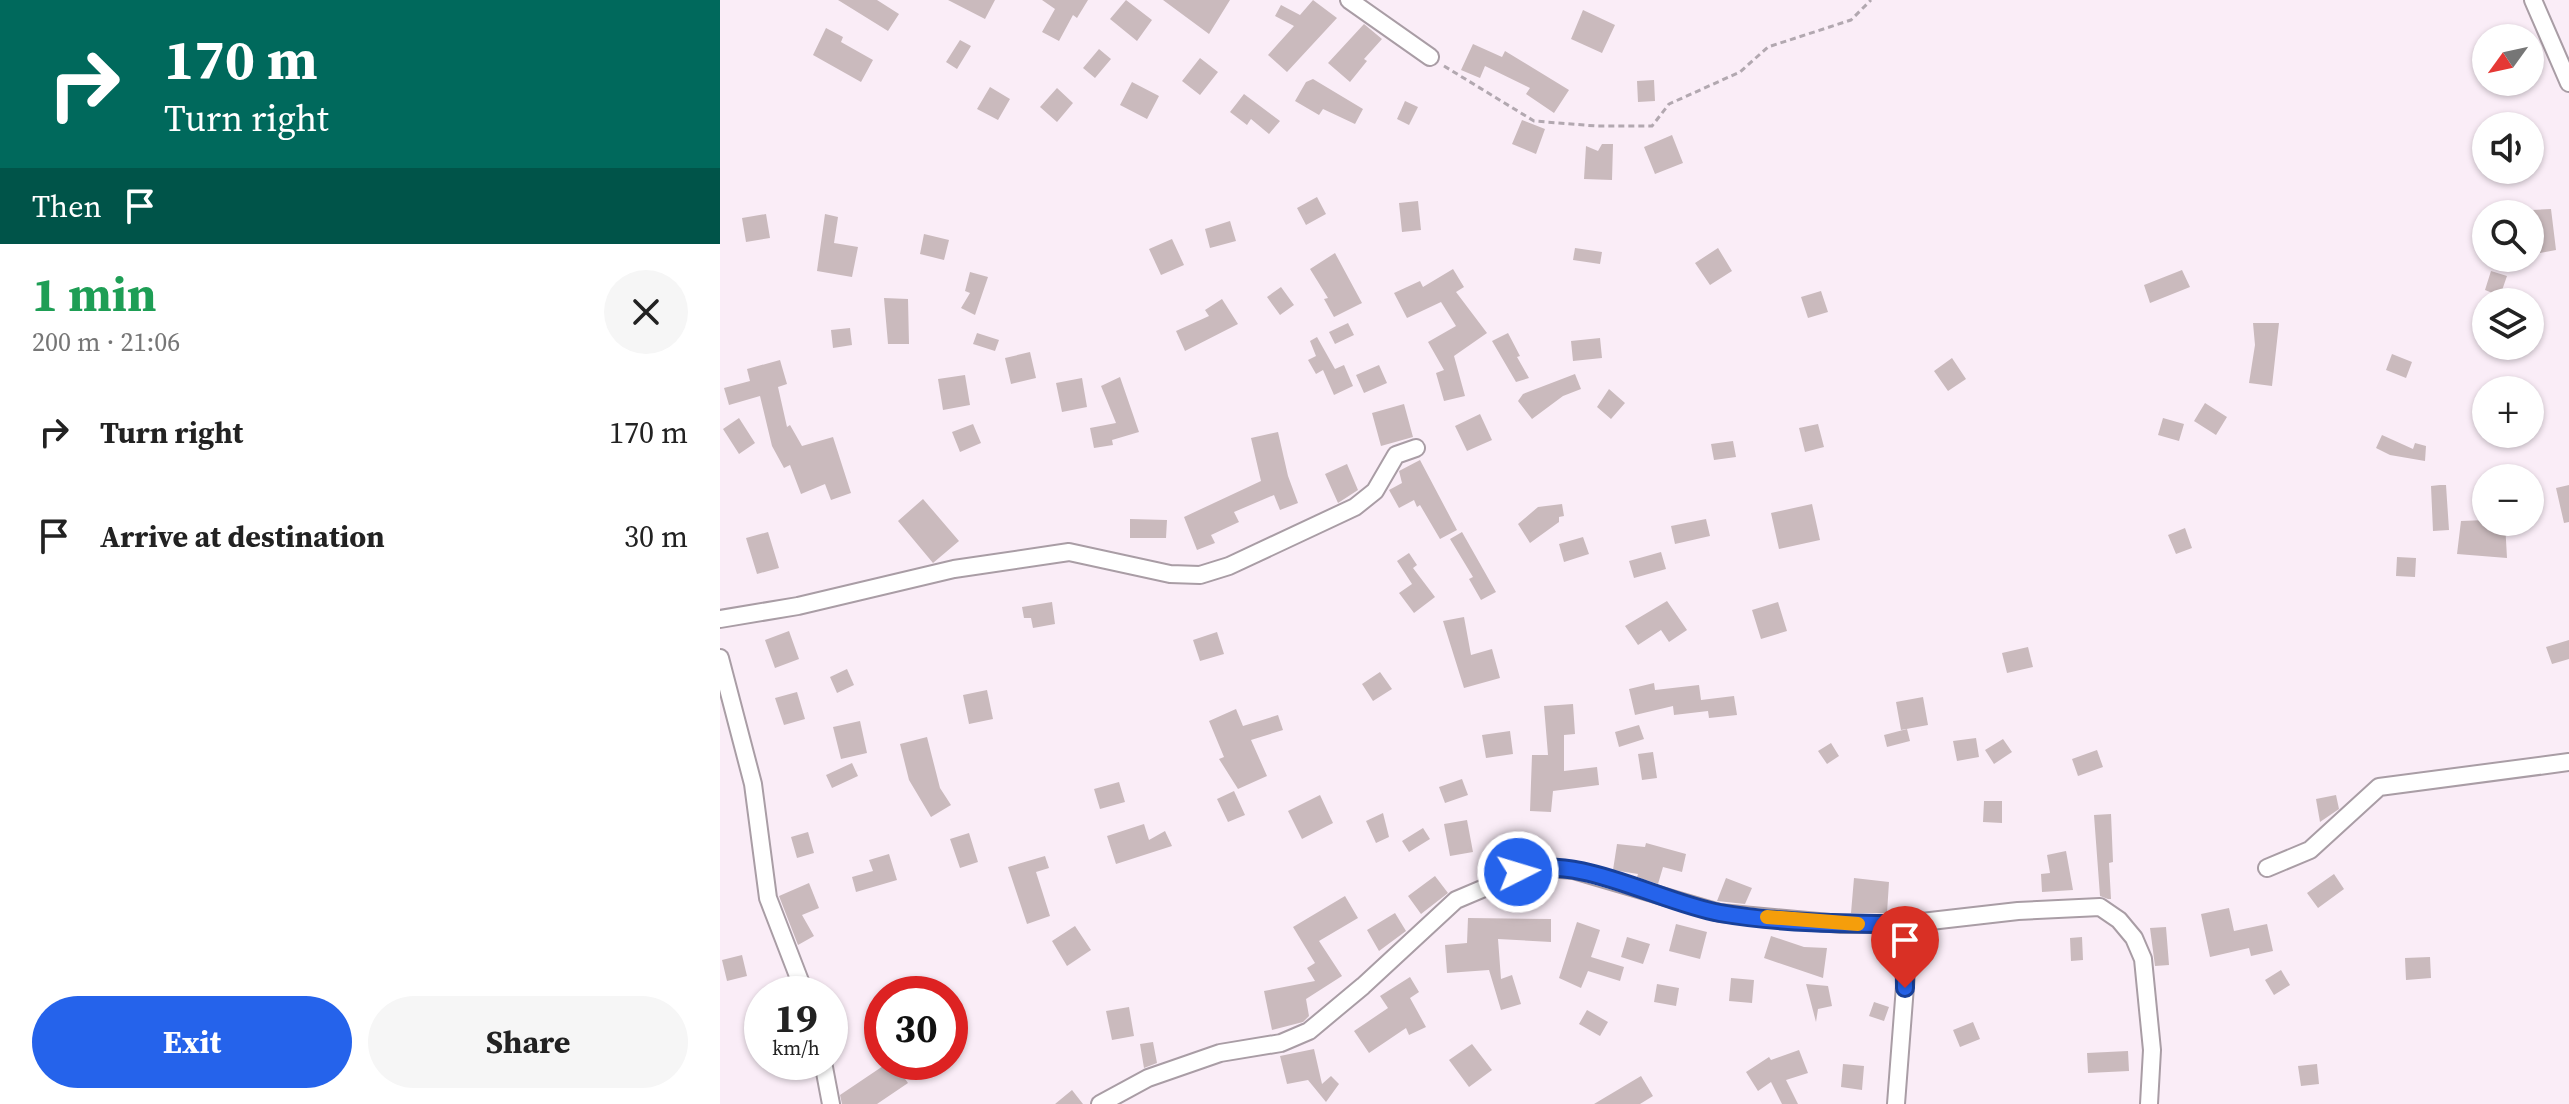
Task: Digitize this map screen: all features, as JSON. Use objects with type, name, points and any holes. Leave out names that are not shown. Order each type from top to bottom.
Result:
[{"type":"street","points":[[1349,0],[1430,57]]},
{"type":"street","points":[[2533,0],[2569,83]]},
{"type":"street","points":[[720,619],[798,606],[954,569],[1069,552],[1170,574],[1200,575],[1229,566],[1355,507],[1375,491],[1396,455],[1416,448]]},
{"type":"street","points":[[720,658],[726,717],[753,784],[768,898],[798,976]]},
{"type":"street","points":[[2267,868],[2310,850],[2379,787],[2569,762]]},
{"type":"street","points":[[1100,1104],[1148,1078],[1220,1053],[1281,1043],[1309,1031],[1456,900],[1534,867],[1573,870],[1720,913],[1841,924],[1904,924],[2077,906],[2100,907],[2119,920],[2134,938],[2143,959],[2152,1050],[2149,1104]]},
{"type":"street","points":[[1896,1104],[1907,960],[1904,924]]},
{"type":"street","points":[[826,1080],[831,1104]]},
{"type":"path","points":[[1430,57],[1534,121],[1652,126],[1669,104],[1740,72],[1768,47],[1851,20],[1871,0]]},
{"type":"building","points":[[838,0],[877,0],[899,14],[888,31]]},
{"type":"building","points":[[948,0],[995,0],[985,19]]},
{"type":"building","points":[[1042,0],[1088,0],[1077,18],[1073,15],[1059,41],[1042,32],[1055,9]]},
{"type":"building","points":[[1126,0],[1152,20],[1137,41],[1110,19]]},
{"type":"building","points":[[1163,0],[1230,0],[1209,34]]},
{"type":"building","points":[[1313,0],[1337,18],[1287,72],[1268,55],[1294,26],[1275,16],[1281,5],[1300,15]]},
{"type":"building","points":[[1583,10],[1615,25],[1602,53],[1571,39]]},
{"type":"building","points":[[1364,24],[1382,39],[1364,59],[1367,61],[1350,82],[1328,63]]},
{"type":"building","points":[[826,28],[843,37],[841,42],[873,60],[861,82],[813,55]]},
{"type":"building","points":[[960,40],[971,46],[957,69],[946,62]]},
{"type":"building","points":[[1473,44],[1502,57],[1505,51],[1569,90],[1554,113],[1526,94],[1530,88],[1485,66],[1480,78],[1461,70]]},
{"type":"building","points":[[1099,49],[1111,59],[1095,78],[1083,68]]},
{"type":"building","points":[[1200,58],[1218,72],[1200,95],[1182,81]]},
{"type":"building","points":[[1313,79],[1363,109],[1355,124],[1323,109],[1319,115],[1295,101],[1306,82]]},
{"type":"building","points":[[1654,80],[1655,101],[1638,102],[1637,81]]},
{"type":"building","points":[[1132,82],[1159,96],[1147,119],[1120,105]]},
{"type":"building","points":[[990,87],[1010,99],[998,120],[977,109]]},
{"type":"building","points":[[1057,88],[1073,103],[1057,122],[1040,107]]},
{"type":"building","points":[[1244,94],[1280,121],[1269,134],[1251,119],[1247,125],[1230,112]]},
{"type":"building","points":[[1405,101],[1418,107],[1409,125],[1397,119]]},
{"type":"building","points":[[1522,120],[1545,129],[1536,154],[1512,144]]},
{"type":"building","points":[[1672,135],[1683,163],[1655,174],[1644,147]]},
{"type":"building","points":[[1602,144],[1613,144],[1612,180],[1584,179],[1586,146],[1598,151]]},
{"type":"building","points":[[1317,197],[1326,214],[1306,225],[1297,208]]},
{"type":"building","points":[[1418,201],[1421,230],[1402,232],[1399,203]]},
{"type":"building","points":[[2544,209],[2551,209],[2556,250],[2544,252]]},
{"type":"building","points":[[766,214],[770,238],[746,242],[742,218]]},
{"type":"building","points":[[825,214],[838,217],[834,243],[858,247],[852,277],[817,271]]},
{"type":"building","points":[[1230,221],[1236,241],[1210,248],[1205,229]]},
{"type":"building","points":[[924,234],[949,240],[944,260],[920,254]]},
{"type":"building","points":[[1172,239],[1184,265],[1161,275],[1149,249]]},
{"type":"building","points":[[1575,248],[1602,252],[1600,264],[1573,260]]},
{"type":"building","points":[[1718,248],[1732,271],[1710,285],[1695,263]]},
{"type":"building","points":[[1335,253],[1362,303],[1334,317],[1324,299],[1328,298],[1310,269]]},
{"type":"building","points":[[1453,269],[1464,287],[1456,292],[1487,333],[1454,356],[1465,396],[1444,401],[1436,373],[1444,370],[1428,342],[1456,326],[1441,302],[1407,318],[1394,293],[1420,281],[1423,287]]},
{"type":"building","points":[[2182,270],[2190,287],[2150,303],[2144,285]]},
{"type":"building","points":[[970,272],[988,277],[975,315],[961,308],[970,293],[965,291]]},
{"type":"building","points":[[2491,272],[2507,276],[2503,288],[2486,288]]},
{"type":"building","points":[[1281,287],[1294,305],[1280,315],[1267,297]]},
{"type":"building","points":[[1821,291],[1828,312],[1808,318],[1801,297]]},
{"type":"building","points":[[884,298],[908,299],[909,344],[888,344]]},
{"type":"building","points":[[1222,299],[1238,324],[1185,351],[1176,331],[1209,316],[1205,310]]},
{"type":"building","points":[[1348,323],[1354,335],[1335,344],[1329,332]]},
{"type":"building","points":[[2253,323],[2279,323],[2272,386],[2249,383],[2255,345]]},
{"type":"building","points":[[850,328],[852,345],[833,348],[831,330]]},
{"type":"building","points":[[977,333],[999,340],[995,351],[973,344]]},
{"type":"building","points":[[1508,333],[1529,378],[1516,382],[1492,341]]},
{"type":"building","points":[[1317,337],[1335,369],[1344,365],[1353,386],[1334,395],[1323,370],[1316,374],[1308,360],[1316,356],[1310,341]]},
{"type":"building","points":[[1600,338],[1602,358],[1573,361],[1571,341]]},
{"type":"building","points":[[1030,352],[1036,378],[1011,384],[1005,358]]},
{"type":"building","points":[[2392,354],[2412,362],[2406,378],[2386,370]]},
{"type":"building","points":[[1952,358],[1966,379],[1948,391],[1934,371]]},
{"type":"building","points":[[780,360],[787,384],[778,387],[787,427],[790,425],[802,446],[833,437],[851,493],[831,500],[825,484],[801,494],[790,465],[784,468],[772,446],[760,396],[729,405],[724,388],[750,381],[747,369]]},
{"type":"building","points":[[1379,365],[1387,383],[1364,393],[1356,375]]},
{"type":"building","points":[[1575,374],[1581,389],[1563,396],[1532,419],[1518,401],[1523,394]]},
{"type":"building","points":[[965,375],[970,405],[943,410],[938,379]]},
{"type":"building","points":[[1120,377],[1139,432],[1112,440],[1113,445],[1094,448],[1090,428],[1116,423],[1101,386]]},
{"type":"building","points":[[1082,378],[1087,407],[1062,412],[1056,383]]},
{"type":"building","points":[[1609,389],[1625,403],[1611,419],[1597,407]]},
{"type":"building","points":[[2205,403],[2227,417],[2216,435],[2194,421]]},
{"type":"building","points":[[1404,404],[1413,437],[1381,446],[1372,413]]},
{"type":"building","points":[[1480,414],[1492,440],[1467,451],[1455,426]]},
{"type":"building","points":[[739,418],[755,443],[739,454],[723,429]]},
{"type":"building","points":[[2163,418],[2184,424],[2179,441],[2158,435]]},
{"type":"building","points":[[973,424],[981,443],[960,452],[952,432]]},
{"type":"building","points":[[1818,424],[1824,447],[1805,452],[1799,428]]},
{"type":"building","points":[[1278,432],[1298,503],[1280,510],[1274,495],[1234,512],[1239,522],[1211,535],[1215,543],[1197,550],[1184,517],[1261,481],[1251,438]]},
{"type":"building","points":[[2382,435],[2413,449],[2415,443],[2426,446],[2425,461],[2390,455],[2376,448]]},
{"type":"building","points":[[1733,441],[1736,457],[1714,460],[1711,444]]},
{"type":"building","points":[[1420,460],[1457,530],[1440,539],[1420,505],[1417,507],[1414,500],[1399,508],[1389,490],[1402,483],[1399,471]]},
{"type":"building","points":[[1347,464],[1358,490],[1338,503],[1325,474]]},
{"type":"building","points":[[2446,485],[2449,530],[2433,531],[2431,486]]},
{"type":"building","points":[[2569,485],[2569,522],[2564,523],[2556,488]]},
{"type":"building","points":[[923,499],[959,541],[933,563],[898,521]]},
{"type":"building","points":[[1562,504],[1564,516],[1530,543],[1518,524],[1538,507]]},
{"type":"building","points":[[1812,504],[1820,540],[1779,549],[1771,513]]},
{"type":"building","points":[[1130,519],[1167,520],[1166,538],[1130,538]]},
{"type":"building","points":[[1706,519],[1710,536],[1675,544],[1671,526]]},
{"type":"building","points":[[2461,521],[2472,521],[2472,536],[2506,536],[2507,558],[2457,554]]},
{"type":"building","points":[[2185,528],[2192,548],[2176,554],[2168,535]]},
{"type":"building","points":[[768,532],[779,568],[757,574],[746,538]]},
{"type":"building","points":[[1462,532],[1496,592],[1481,600],[1469,579],[1473,577],[1450,539]]},
{"type":"building","points":[[1583,537],[1589,554],[1564,562],[1559,544]]},
{"type":"building","points":[[1661,552],[1666,569],[1634,578],[1629,561]]},
{"type":"building","points":[[1409,553],[1417,565],[1413,568],[1435,597],[1414,613],[1399,593],[1412,584],[1397,561]]},
{"type":"building","points":[[2397,557],[2416,558],[2415,577],[2396,576]]},
{"type":"building","points":[[1667,601],[1687,630],[1669,642],[1661,630],[1638,645],[1625,626]]},
{"type":"building","points":[[1052,602],[1055,624],[1033,628],[1031,618],[1024,618],[1022,607]]},
{"type":"building","points":[[1778,602],[1787,631],[1761,639],[1752,610]]},
{"type":"building","points":[[1464,617],[1471,655],[1492,649],[1500,678],[1464,688],[1443,621]]},
{"type":"building","points":[[789,631],[799,659],[775,668],[765,640]]},
{"type":"building","points":[[1217,632],[1224,654],[1200,661],[1193,640]]},
{"type":"building","points":[[2569,640],[2569,659],[2552,664],[2546,647]]},
{"type":"building","points":[[2028,647],[2033,667],[2007,673],[2002,653]]},
{"type":"building","points":[[847,669],[854,685],[837,693],[830,677]]},
{"type":"building","points":[[1380,672],[1392,689],[1373,701],[1362,684]]},
{"type":"building","points":[[1654,683],[1655,690],[1699,685],[1701,700],[1734,696],[1737,715],[1709,718],[1708,711],[1674,715],[1673,706],[1635,715],[1629,689]]},
{"type":"building","points":[[987,690],[993,719],[969,724],[963,695]]},
{"type":"building","points":[[797,692],[805,719],[784,725],[775,698]]},
{"type":"building","points":[[1923,697],[1928,725],[1901,730],[1896,702]]},
{"type":"building","points":[[1573,704],[1575,734],[1564,735],[1564,771],[1597,767],[1599,785],[1553,791],[1551,812],[1530,811],[1532,755],[1548,755],[1544,706]]},
{"type":"building","points":[[1236,709],[1243,726],[1278,715],[1283,730],[1251,740],[1267,776],[1238,789],[1219,759],[1224,757],[1209,721]]},
{"type":"building","points":[[860,721],[867,753],[841,759],[833,727]]},
{"type":"building","points":[[1639,725],[1644,739],[1619,747],[1615,732]]},
{"type":"building","points":[[1907,729],[1910,741],[1887,747],[1884,735]]},
{"type":"building","points":[[1510,731],[1513,754],[1486,758],[1482,735]]},
{"type":"building","points":[[927,737],[940,788],[951,805],[931,817],[909,780],[900,744]]},
{"type":"building","points":[[1976,738],[1979,757],[1957,761],[1953,741]]},
{"type":"building","points":[[2003,739],[2012,752],[1994,764],[1985,750]]},
{"type":"building","points":[[1831,743],[1839,756],[1827,764],[1818,751]]},
{"type":"building","points":[[2097,750],[2103,767],[2078,776],[2072,759]]},
{"type":"building","points":[[1653,752],[1657,778],[1642,780],[1638,754]]},
{"type":"building","points":[[852,763],[858,776],[832,788],[826,775]]},
{"type":"building","points":[[1462,779],[1468,795],[1445,803],[1439,787]]},
{"type":"building","points":[[1119,782],[1125,802],[1100,809],[1094,789]]},
{"type":"building","points":[[1234,791],[1245,815],[1228,822],[1217,799]]},
{"type":"building","points":[[1320,795],[1333,823],[1302,839],[1288,811]]},
{"type":"building","points":[[2336,795],[2339,809],[2320,822],[2316,799]]},
{"type":"building","points":[[1984,801],[2002,801],[2002,823],[1983,822]]},
{"type":"building","points":[[1383,813],[1389,837],[1376,843],[1366,821]]},
{"type":"building","points":[[2111,814],[2113,862],[2109,863],[2111,899],[2108,899],[2100,896],[2094,815]]},
{"type":"building","points":[[1467,820],[1473,852],[1450,856],[1444,824]]},
{"type":"building","points":[[1144,824],[1149,840],[1165,831],[1172,846],[1116,864],[1107,836]]},
{"type":"building","points":[[1423,828],[1430,839],[1409,852],[1402,841]]},
{"type":"building","points":[[808,832],[814,853],[797,858],[791,837]]},
{"type":"building","points":[[969,833],[978,862],[960,868],[950,839]]},
{"type":"building","points":[[1646,843],[1686,854],[1682,872],[1663,867],[1658,884],[1637,877],[1638,874],[1613,870],[1617,844],[1645,847]]},
{"type":"building","points":[[2066,851],[2073,890],[2042,892],[2041,874],[2050,873],[2047,855]]},
{"type":"building","points":[[889,854],[897,880],[856,892],[852,877],[873,871],[869,860]]},
{"type":"building","points":[[1045,856],[1049,868],[1036,872],[1050,916],[1027,924],[1008,867]]},
{"type":"building","points":[[2334,874],[2344,889],[2318,908],[2307,893]]},
{"type":"building","points":[[1435,876],[1448,893],[1421,914],[1408,896]]},
{"type":"building","points":[[1726,878],[1752,888],[1745,904],[1717,901]]},
{"type":"building","points":[[1854,878],[1889,882],[1887,913],[1851,913]]},
{"type":"building","points":[[809,883],[819,908],[802,915],[814,936],[798,945],[779,896]]},
{"type":"building","points":[[1345,896],[1358,918],[1319,941],[1342,976],[1306,999],[1309,1016],[1303,1022],[1272,1030],[1264,991],[1315,981],[1307,968],[1315,963],[1293,927]]},
{"type":"building","points":[[2229,908],[2234,931],[2267,924],[2273,951],[2251,956],[2249,948],[2210,957],[2201,914]]},
{"type":"building","points":[[1395,913],[1406,931],[1379,951],[1367,930]]},
{"type":"building","points":[[1468,918],[1551,919],[1551,942],[1498,939],[1501,979],[1512,975],[1521,1004],[1501,1010],[1489,970],[1447,973],[1445,945],[1467,943]]},
{"type":"building","points":[[1577,922],[1600,930],[1591,957],[1624,967],[1620,981],[1588,971],[1581,988],[1559,978]]},
{"type":"building","points":[[1676,924],[1707,932],[1700,959],[1669,951]]},
{"type":"building","points":[[1075,926],[1091,950],[1067,966],[1052,941]]},
{"type":"building","points":[[2166,927],[2169,965],[2155,966],[2150,928]]},
{"type":"building","points":[[1771,936],[1804,947],[1827,948],[1823,978],[1764,958]]},
{"type":"building","points":[[1627,937],[1650,944],[1643,964],[1621,957]]},
{"type":"building","points":[[2082,937],[2083,960],[2071,961],[2070,938]]},
{"type":"building","points":[[742,955],[747,976],[727,981],[722,960]]},
{"type":"building","points":[[2430,957],[2431,978],[2406,980],[2405,958]]},
{"type":"building","points":[[2281,970],[2290,985],[2274,995],[2265,980]]},
{"type":"building","points":[[1410,977],[1419,992],[1410,998],[1426,1027],[1409,1035],[1406,1028],[1369,1053],[1354,1031],[1388,1008],[1380,996]]},
{"type":"building","points":[[1731,978],[1754,980],[1752,1003],[1729,1001]]},
{"type":"building","points":[[1657,984],[1679,988],[1676,1006],[1654,1002]]},
{"type":"building","points":[[1806,984],[1828,986],[1832,1006],[1818,1009],[1816,1022]]},
{"type":"building","points":[[1874,1002],[1889,1007],[1884,1021],[1869,1016]]},
{"type":"building","points":[[1129,1007],[1134,1036],[1112,1040],[1106,1011]]},
{"type":"building","points":[[1587,1010],[1608,1022],[1600,1036],[1579,1024]]},
{"type":"building","points":[[1973,1022],[1980,1039],[1960,1047],[1953,1030]]},
{"type":"building","points":[[1153,1042],[1157,1063],[1144,1068],[1140,1044]]},
{"type":"building","points":[[1472,1044],[1492,1070],[1469,1087],[1449,1060]]},
{"type":"building","points":[[1314,1049],[1322,1084],[1331,1076],[1339,1084],[1326,1102],[1308,1080],[1287,1084],[1280,1056]]},
{"type":"building","points":[[1799,1050],[1808,1073],[1786,1080],[1798,1104],[1782,1104],[1771,1082],[1758,1091],[1746,1072],[1769,1057],[1771,1060]]},
{"type":"building","points":[[2128,1051],[2129,1071],[2088,1073],[2087,1053]]},
{"type":"building","points":[[1843,1064],[1864,1066],[1862,1090],[1841,1087]]},
{"type":"building","points":[[2317,1064],[2319,1084],[2301,1086],[2298,1066]]},
{"type":"building","points":[[1641,1076],[1653,1096],[1640,1104],[1594,1104]]},
{"type":"building","points":[[864,1079],[906,1080],[908,1083],[877,1104],[842,1104],[840,1095]]},
{"type":"building","points":[[1072,1090],[1083,1104],[1055,1104]]},
{"type":"slow traffic","points":[[1767,917],[1858,924]]},
{"type":"route","points":[[1518,872],[1534,867],[1573,870],[1720,913],[1841,924],[1904,924],[1907,960],[1905,988]]}]
